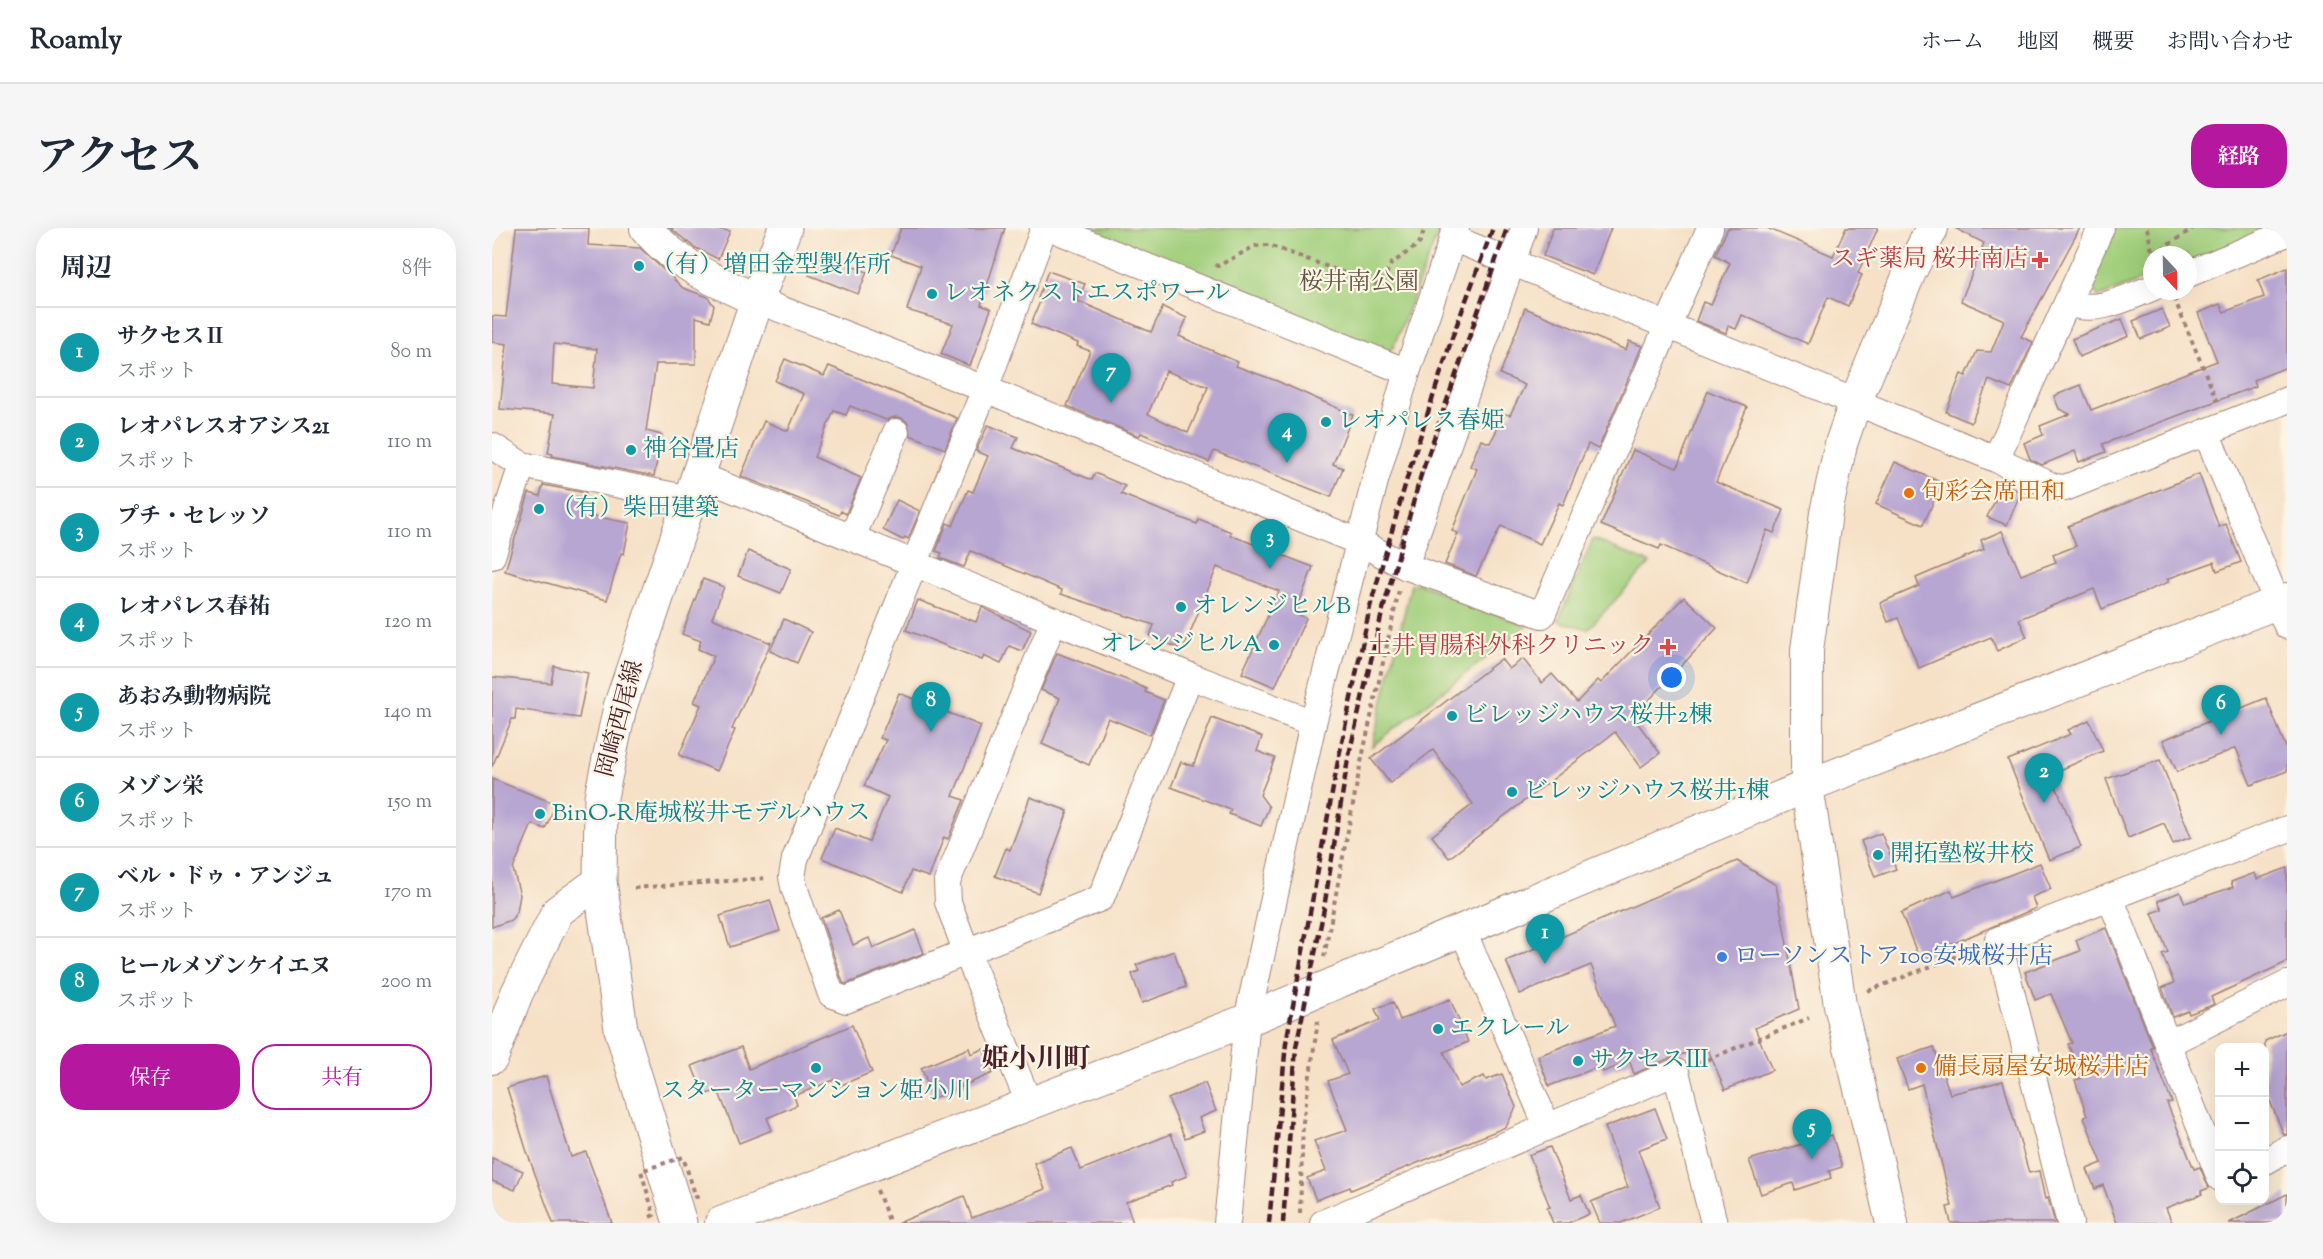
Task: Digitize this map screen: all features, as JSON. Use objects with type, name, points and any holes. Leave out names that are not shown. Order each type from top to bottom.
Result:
[{"type":"main road","name":"岡崎西尾線","points":[[665,1220],[621,1029],[600,880],[601,797],[620,707],[758,300],[785,228]]},
{"type":"street","points":[[646,228],[681,261],[758,300],[986,389],[1359,542],[1405,566],[1542,615],[1669,327],[1710,228]]},
{"type":"street","points":[[1044,228],[986,389],[795,859],[792,877],[831,994],[846,1000],[1101,898],[1190,676]]},
{"type":"street","points":[[1051,228],[1407,372]]},
{"type":"street","points":[[1405,566],[1524,228]]},
{"type":"street","points":[[1892,1223],[1839,1005],[1806,786],[1807,650],[1826,513],[1841,444],[1855,403],[1910,272],[1932,228]]},
{"type":"street","points":[[1996,459],[2101,228]]},
{"type":"street","points":[[1227,1223],[1246,1020],[1312,723],[1359,542],[1407,372],[1454,233],[1510,263],[1996,459],[2054,488],[2065,488],[2287,400]]},
{"type":"street","points":[[2197,270],[2287,233]]},
{"type":"street","points":[[2068,303],[2086,309],[2107,306],[2143,292]]},
{"type":"street","points":[[721,1223],[1246,1020],[1806,786],[2284,609],[2217,428]]},
{"type":"street","points":[[852,537],[896,432]]},
{"type":"street","points":[[492,446],[522,465],[694,487],[852,537],[1190,676],[1312,723]]},
{"type":"street","points":[[492,556],[522,465]]},
{"type":"street","points":[[1029,1103],[948,903],[947,882],[1053,620]]},
{"type":"street","points":[[2070,1223],[1998,940],[2287,829]]},
{"type":"street","points":[[492,1058],[517,993],[558,911],[600,880]]},
{"type":"street","points":[[2110,897],[2215,1165]]},
{"type":"street","points":[[1463,931],[1547,1126]]},
{"type":"street","points":[[2167,1044],[2287,984]]},
{"type":"street","points":[[1323,1223],[1676,1072],[1714,1223]]},
{"type":"street","points":[[2269,1160],[2287,1149]]},
{"type":"path","points":[[1210,263],[1218,266],[1255,246],[1269,245],[1374,284],[1382,283],[1391,264],[1419,244],[1425,228]]},
{"type":"path","points":[[2147,228],[2151,246]]},
{"type":"path","points":[[2166,246],[2193,228]]},
{"type":"path","points":[[2174,300],[2217,428]]},
{"type":"path","points":[[1324,957],[1360,767],[1405,566]]},
{"type":"path","points":[[634,888],[792,877]]},
{"type":"path","points":[[1868,991],[1998,940]]},
{"type":"path","points":[[1299,1223],[1303,1122],[1319,1014]]},
{"type":"path","points":[[1676,1072],[1809,1018]]},
{"type":"path","points":[[665,1220],[654,1215],[641,1171],[683,1157],[696,1197],[700,1196]]},
{"type":"path","points":[[876,1189],[890,1223]]},
{"type":"green space","name":"桜井南公園","points":[[1074,228],[1440,228],[1393,348],[1381,353]]},
{"type":"green space","points":[[2112,228],[2275,228],[2197,258],[2197,246],[2143,246],[2143,280],[2099,297],[2088,283]]},
{"type":"green space","points":[[1593,539],[1650,563],[1588,629],[1558,621]]},
{"type":"green space","points":[[1417,583],[1527,626],[1372,746],[1411,585]]},
{"type":"building","points":[[516,228],[589,228],[588,245],[640,248],[683,288],[708,297],[714,306],[710,321],[696,317],[696,364],[656,364],[646,431],[662,435],[654,476],[552,456],[553,454],[548,453],[555,414],[500,409],[507,344],[492,342],[492,316],[506,317]],"holes":[[[554,344],[597,349],[593,388],[552,384]]]},
{"type":"building","points":[[670,228],[708,228],[730,231],[718,259],[694,247]]},
{"type":"building","points":[[901,228],[1005,228],[981,305],[991,309],[970,366],[941,354],[953,324],[907,310],[921,266],[891,255]]},
{"type":"building","points":[[1553,228],[1611,228],[1593,275],[1543,256]]},
{"type":"building","points":[[1728,228],[1767,228],[1833,256],[1846,228],[1878,228],[1858,273],[1862,275],[1848,306],[1828,297],[1808,344],[1742,315],[1736,329],[1728,326],[1726,333],[1696,321],[1703,302],[1711,305],[1730,263],[1715,255]]},
{"type":"building","points":[[1955,228],[2080,228],[2021,337],[2033,342],[2011,389],[1989,380],[1971,423],[1946,412],[1961,374],[1966,376],[1977,351],[1991,352],[2004,320],[1961,301],[1984,243]]},
{"type":"building","points":[[818,252],[867,272],[858,294],[809,275]]},
{"type":"building","points":[[2287,268],[2287,367],[2254,380],[2256,386],[2103,444],[2106,452],[2079,462],[2075,451],[2042,465],[2030,459],[2024,443],[2043,435],[2040,426],[2070,414],[2059,409],[2054,396],[2081,385],[2091,410],[2217,361],[2198,313],[2220,304],[2224,312],[2264,297],[2258,280]]},
{"type":"building","points":[[1048,271],[1085,284],[1078,301],[1151,332],[1163,307],[1187,318],[1179,336],[1238,362],[1236,366],[1277,381],[1353,415],[1333,464],[1343,468],[1331,497],[1214,451],[1209,462],[1141,433],[1139,436],[1067,406],[1090,351],[1077,346],[1078,343],[1031,324],[1041,299],[1038,298]],"holes":[[[1166,371],[1208,387],[1188,433],[1148,414]]]},
{"type":"building","points":[[1525,308],[1626,350],[1629,341],[1642,346],[1598,449],[1588,444],[1563,505],[1559,503],[1540,544],[1501,526],[1476,576],[1445,564],[1458,533],[1452,531],[1477,469],[1470,466],[1481,440],[1490,443],[1505,414],[1510,415],[1525,385],[1500,374]]},
{"type":"building","points":[[2162,309],[2170,327],[2141,339],[2133,321]]},
{"type":"building","points":[[2122,319],[2129,336],[2079,357],[2072,339]]},
{"type":"building","points":[[785,359],[824,376],[829,366],[957,418],[945,449],[910,435],[908,423],[902,418],[895,417],[886,420],[850,406],[846,415],[834,411],[814,457],[861,478],[846,514],[841,511],[839,515],[741,476],[764,421],[788,431],[804,394],[775,381]]},
{"type":"building","points":[[1708,391],[1747,407],[1716,482],[1784,510],[1774,533],[1767,530],[1747,583],[1661,545],[1659,549],[1601,525],[1633,450],[1677,468]]},
{"type":"building","points":[[988,425],[1018,437],[1013,448],[1092,480],[1095,473],[1125,486],[1121,494],[1197,524],[1199,519],[1231,532],[1230,535],[1313,567],[1295,613],[1306,618],[1275,687],[1242,673],[1279,591],[1217,567],[1183,650],[1150,636],[1154,625],[1061,594],[1062,590],[971,551],[964,567],[940,558],[942,553],[936,551],[947,523],[953,526],[968,490],[973,492],[988,456],[976,451]]},
{"type":"building","name":"旬彩会席田和","points":[[1895,462],[1942,483],[1923,525],[1876,504]]},
{"type":"building","points":[[2199,474],[2219,527],[2226,524],[2241,562],[2217,571],[2214,562],[2167,579],[2169,582],[2102,609],[2094,589],[2019,619],[2027,637],[1997,651],[1991,637],[1919,668],[1898,618],[1888,622],[1880,603],[1919,586],[1916,578],[1984,549],[1981,540],[2002,531],[2021,575],[2056,562],[2053,555],[2076,546],[2068,526]]},
{"type":"building","points":[[2003,484],[2021,492],[2007,525],[1987,517]]},
{"type":"building","points":[[543,485],[586,493],[582,514],[630,523],[624,554],[621,553],[607,600],[505,571],[529,493],[540,496]]},
{"type":"building","points":[[897,500],[920,511],[908,539],[905,537],[903,540],[883,530]]},
{"type":"building","points":[[748,551],[791,569],[781,593],[738,576]]},
{"type":"building","points":[[703,579],[724,587],[712,618],[771,643],[732,729],[735,730],[717,771],[679,755],[701,705],[694,702],[714,656],[698,649],[701,641],[682,634]]},
{"type":"building","points":[[1684,597],[1717,628],[1633,717],[1660,753],[1641,767],[1615,732],[1449,858],[1432,836],[1473,804],[1433,750],[1390,783],[1371,759],[1501,659],[1509,669],[1523,659],[1542,683],[1552,674],[1577,702],[1598,680],[1601,683]]},
{"type":"building","points":[[918,600],[976,622],[982,607],[1031,631],[1022,651],[1009,646],[1001,664],[984,656],[982,660],[906,630]]},
{"type":"building","points":[[784,619],[811,632],[797,663],[770,651]]},
{"type":"building","points":[[1057,653],[1132,682],[1146,689],[1145,692],[1164,700],[1150,735],[1108,718],[1089,765],[1042,744],[1060,698],[1041,690]]},
{"type":"building","points":[[554,666],[588,673],[579,718],[516,709],[515,719],[512,719],[492,767],[492,677],[551,683]]},
{"type":"building","points":[[899,693],[981,726],[953,796],[964,800],[948,839],[944,837],[929,877],[911,871],[903,892],[822,858],[835,828],[869,842],[888,797],[864,786],[886,740],[880,738]]},
{"type":"building","points":[[2266,698],[2287,750],[2287,771],[2251,785],[2236,748],[2177,772],[2163,740]]},
{"type":"building","points":[[1212,718],[1262,737],[1257,751],[1275,758],[1260,795],[1269,807],[1261,826],[1229,814],[1231,810],[1171,787],[1181,762],[1193,766]]},
{"type":"building","points":[[2089,720],[2103,751],[2051,774],[2081,847],[2049,860],[2008,760],[2071,734],[2068,730]]},
{"type":"building","points":[[2160,760],[2191,837],[2173,844],[2164,823],[2128,838],[2106,779]]},
{"type":"building","points":[[492,779],[556,804],[545,829],[532,824],[513,869],[520,895],[517,912],[511,920],[492,927]]},
{"type":"building","points":[[1030,797],[1068,811],[1038,893],[995,876],[1006,848],[1010,850]]},
{"type":"building","name":"開拓塾桜井校","points":[[1881,833],[1896,869],[1875,877],[1861,841]]},
{"type":"building","points":[[1737,861],[1776,885],[1799,1009],[1755,1028],[1772,1070],[1725,1090],[1707,1047],[1670,1058],[1634,1074],[1630,1062],[1603,1072],[1601,1066],[1549,1086],[1538,1056],[1615,1026],[1591,965],[1520,994],[1506,961]]},
{"type":"building","points":[[2040,863],[2051,889],[2032,897],[2036,908],[1919,958],[1901,913],[1951,890],[1954,897]]},
{"type":"building","points":[[2287,868],[2287,962],[2211,997],[2214,1004],[2210,1006],[2173,1017],[2162,988],[2174,983],[2162,954],[2168,952],[2152,913],[2162,909],[2158,901],[2180,892],[2185,903],[2233,887],[2231,882],[2255,873],[2257,879]]},
{"type":"building","points":[[770,900],[780,931],[730,947],[720,916]]},
{"type":"building","points":[[839,910],[853,945],[869,938],[873,948],[915,930],[924,953],[846,984],[843,983],[821,918]]},
{"type":"building","points":[[2106,928],[2153,1047],[2150,1047],[2172,1102],[2167,1103],[2194,1169],[2200,1167],[2209,1188],[2201,1191],[2202,1194],[2166,1208],[2172,1223],[2117,1223],[2103,1185],[2095,1189],[2087,1169],[2102,1163],[2084,1117],[2087,1116],[2075,1080],[2082,1078],[2068,1044],[2072,1043],[2051,994],[2035,1000],[2025,972],[2080,951],[2076,940]]},
{"type":"building","points":[[1174,951],[1186,987],[1142,1003],[1132,974],[1139,971],[1136,965]]},
{"type":"building","points":[[1450,999],[1468,1042],[1444,1052],[1459,1087],[1484,1076],[1486,1080],[1502,1074],[1516,1107],[1506,1127],[1351,1190],[1350,1187],[1316,1200],[1307,1178],[1326,1171],[1314,1141],[1347,1130],[1328,1081],[1348,1074],[1333,1040],[1380,1020],[1375,1009],[1393,1002],[1400,1020]]},
{"type":"building","points":[[852,1025],[872,1072],[839,1086],[836,1079],[794,1096],[797,1105],[767,1118],[772,1130],[739,1143],[718,1090],[704,1095],[692,1066],[741,1047],[749,1069]]},
{"type":"building","points":[[2287,1031],[2287,1134],[2284,1135],[2269,1099],[2269,1043],[2265,1041]]},
{"type":"building","points":[[1934,1047],[1950,1094],[2003,1081],[2029,1173],[2039,1171],[2045,1199],[2048,1198],[2055,1223],[1951,1223],[1947,1207],[1952,1206],[1922,1084],[1908,1089],[1897,1059]]},
{"type":"building","points":[[969,1048],[971,1054],[983,1049],[993,1073],[934,1098],[921,1068]]},
{"type":"building","points":[[546,1076],[571,1157],[586,1152],[612,1223],[553,1223],[507,1088]]},
{"type":"building","points":[[1205,1083],[1216,1111],[1199,1118],[1204,1131],[1185,1138],[1168,1099]]},
{"type":"building","points":[[1655,1108],[1667,1139],[1638,1150],[1660,1207],[1621,1223],[1600,1223],[1591,1202],[1628,1187],[1605,1127]]},
{"type":"building","points":[[1171,1134],[1187,1176],[1171,1182],[1172,1185],[1126,1202],[1133,1223],[898,1223],[964,1196],[972,1218],[1045,1189],[1034,1163],[1072,1148],[1081,1170]]},
{"type":"building","points":[[1832,1135],[1842,1167],[1829,1171],[1831,1178],[1795,1190],[1793,1183],[1761,1194],[1749,1160]]},
{"type":"building","points":[[1550,1147],[1571,1199],[1581,1195],[1589,1214],[1568,1223],[1553,1223],[1547,1208],[1550,1207],[1529,1155]]},
{"type":"building","points":[[492,1158],[523,1171],[515,1190],[492,1181]]},
{"type":"building","points":[[2287,1194],[2287,1223],[2229,1223],[2269,1205]]},
{"type":"railway","points":[[1269,1223],[1286,1043],[1338,761],[1370,607],[1410,468],[1453,335],[1493,228]]},
{"type":"railway","points":[[1283,1223],[1296,1047],[1323,914],[1348,759],[1382,613],[1421,475],[1507,228]]},
{"type":"place","name":"スギ薬局 桜井南店","points":[[2040,260]]},
{"type":"place","name":"（有）増田金型製作所","points":[[639,266]]},
{"type":"place","name":"レオネクストエスポワール","points":[[932,294]]},
{"type":"place","name":"ベル・ドゥ・アンジュ","points":[[1111,403]]},
{"type":"place","name":"レオパレス春姫","points":[[1326,422]]},
{"type":"place","name":"神谷畳店","points":[[631,450]]},
{"type":"place","name":"レオパレス春祐","points":[[1287,463]]},
{"type":"place","name":"旬彩会席田和","points":[[1909,493]]},
{"type":"place","name":"（有）柴田建築","points":[[539,509]]},
{"type":"place","name":"プチ・セレッソ","points":[[1270,569]]},
{"type":"place","name":"オレンジヒルB","points":[[1181,607]]},
{"type":"place","name":"オレンジヒルA","points":[[1274,645]]},
{"type":"place","name":"土井胃腸科外科クリニック","points":[[1668,647]]},
{"type":"place","name":"ビレッジハウス桜井2棟","points":[[1452,716]]},
{"type":"place","name":"ヒールメゾンケイエヌ","points":[[931,732]]},
{"type":"place","name":"メゾン栄","points":[[2221,735]]},
{"type":"place","name":"ビレッジハウス桜井1棟","points":[[1512,792]]},
{"type":"place","name":"レオパレスオアシス21","points":[[2044,803]]},
{"type":"place","name":"BinO‐R庵城桜井モデルハウス","points":[[540,814]]},
{"type":"place","name":"開拓塾桜井校","points":[[1878,855]]},
{"type":"place","name":"ローソンストア100安城桜井店","points":[[1722,957]]},
{"type":"place","name":"サクセスⅡ","points":[[1545,964]]},
{"type":"place","name":"エクレール","points":[[1438,1029]]},
{"type":"place","name":"サクセスⅢ","points":[[1578,1061]]},
{"type":"place","name":"スターターマンション姫小川","points":[[816,1068]]},
{"type":"place","name":"備長扇屋安城桜井店","points":[[1921,1068]]},
{"type":"place","name":"あおみ動物病院","points":[[1812,1159]]},
{"type":"district","name":"姫小川町","points":[[1036,1060]]}]
